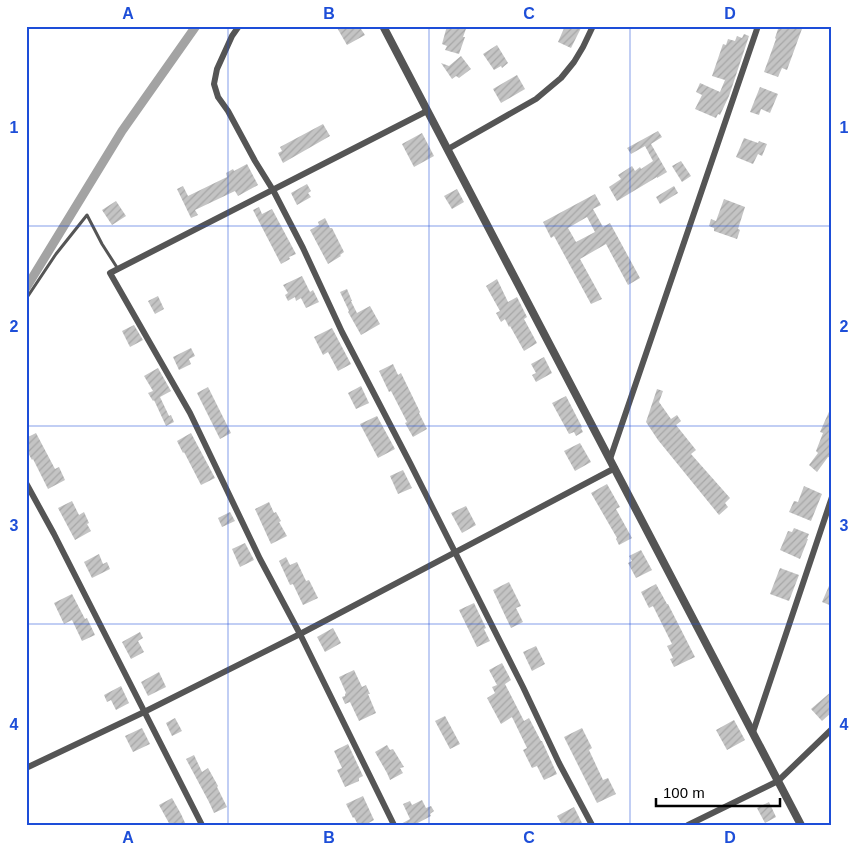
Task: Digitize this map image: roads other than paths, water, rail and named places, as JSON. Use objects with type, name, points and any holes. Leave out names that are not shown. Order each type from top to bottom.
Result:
[{"type":"street","points":[[240,26],[232,36],[216,69],[214,84],[218,96],[273,190],[303,248],[342,332],[592,825]]},
{"type":"street","points":[[383,26],[801,825]]},
{"type":"street","points":[[448,149],[536,99],[560,78],[574,62],[593,26]]},
{"type":"street","points":[[610,459],[758,26]]},
{"type":"street","points":[[394,825],[300,634],[260,559],[190,413],[110,273],[428,111]]},
{"type":"street","points":[[26,768],[144,712],[300,634],[615,468]]},
{"type":"street","points":[[26,483],[54,534],[202,825]]},
{"type":"street","points":[[753,732],[832,497]]},
{"type":"street","points":[[688,825],[778,781],[832,729]]},
{"type":"lane","points":[[26,299],[56,254],[87,214],[102,244],[118,269]]},
{"type":"waterway","points":[[26,288],[122,131],[196,26]]}]
